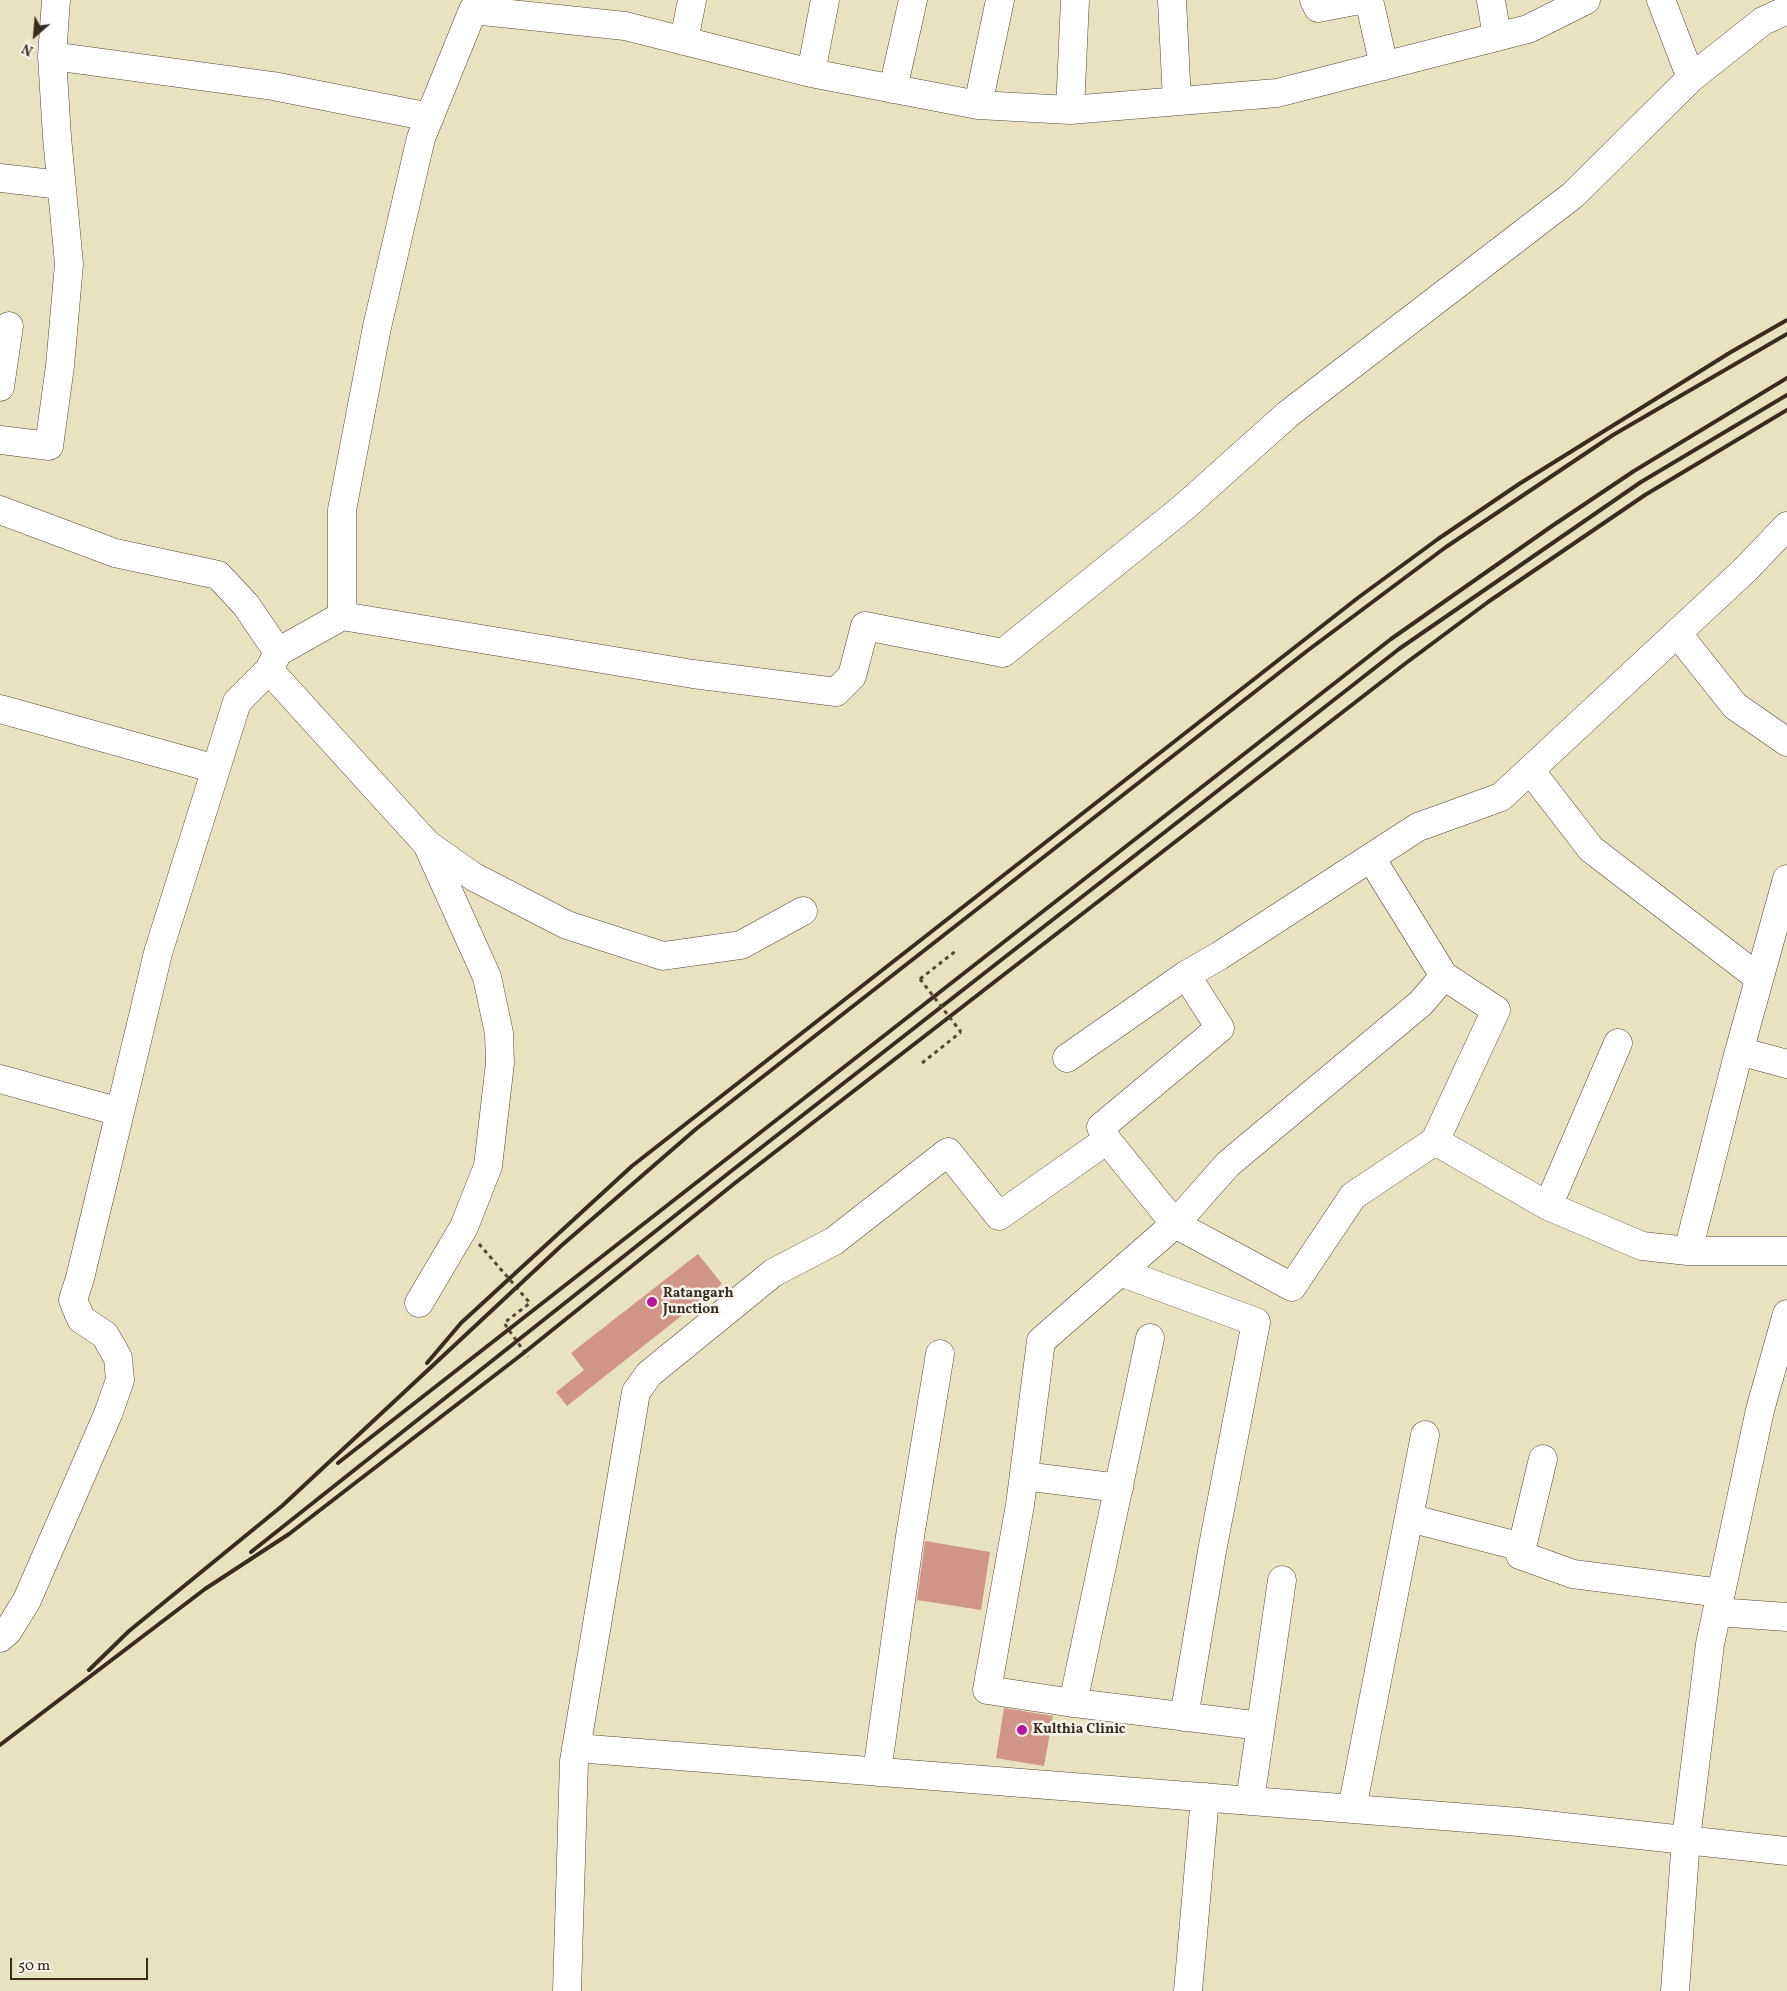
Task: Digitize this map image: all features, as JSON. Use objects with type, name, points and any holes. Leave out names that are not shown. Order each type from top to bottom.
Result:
[{"type":"street","points":[[0,440],[49,446],[60,366],[69,264],[52,56],[56,0]]},
{"type":"street","points":[[684,41],[692,0]]},
{"type":"street","points":[[811,73],[826,0]]},
{"type":"street","points":[[893,89],[913,0]]},
{"type":"street","points":[[978,105],[1000,0]]},
{"type":"street","points":[[1070,110],[1075,0]]},
{"type":"street","points":[[1172,0],[1177,101]]},
{"type":"street","points":[[1314,0],[1318,8],[1360,0]]},
{"type":"street","points":[[1369,0],[1384,66]]},
{"type":"street","points":[[1490,0],[1497,37]]},
{"type":"street","points":[[342,616],[342,510],[377,327],[421,138],[474,5],[570,10],[625,26],[811,73],[978,105],[1070,110],[1277,93],[1528,29],[1586,0]]},
{"type":"street","points":[[1661,0],[1691,78]]},
{"type":"street","points":[[0,1638],[8,1631],[27,1600],[108,1414],[120,1380],[118,1358],[105,1335],[81,1319],[73,1300],[80,1278],[158,953],[237,702],[273,661],[342,616],[693,674],[836,692],[852,676],[865,626],[1002,653],[1183,508],[1288,414],[1573,195],[1691,78],[1764,21],[1787,10]]},
{"type":"street","points":[[52,56],[273,86],[430,117]]},
{"type":"street","points":[[0,178],[62,185]]},
{"type":"street","points":[[0,387],[9,326]]},
{"type":"street","points":[[0,510],[115,553],[218,574],[246,605],[273,661],[427,844],[474,877],[567,925],[663,956],[741,945],[803,911]]},
{"type":"street","points":[[1068,1058],[1186,975],[1219,956],[1418,827],[1501,797],[1745,570],[1787,526]]},
{"type":"street","points":[[1677,633],[1735,706],[1787,742]]},
{"type":"street","points":[[0,709],[216,769]]},
{"type":"street","points":[[1530,770],[1591,849],[1760,978]]},
{"type":"street","points":[[419,1303],[464,1227],[488,1166],[500,1063],[499,1033],[487,977],[427,844]]},
{"type":"street","points":[[1186,975],[1220,1028],[1101,1127],[1106,1140],[1175,1224],[1292,1287],[1353,1196],[1435,1141],[1496,1010],[1444,976],[1371,858]]},
{"type":"street","points":[[1688,1251],[1739,1051],[1787,879]]},
{"type":"street","points":[[1261,1726],[1073,1703],[986,1690],[1024,1476],[1040,1341],[1175,1224],[1228,1164],[1421,1002],[1444,976]]},
{"type":"street","points":[[1548,1206],[1618,1043]]},
{"type":"street","points":[[1739,1051],[1787,1064]]},
{"type":"street","points":[[0,1078],[120,1112]]},
{"type":"street","points":[[567,1991],[574,1761],[636,1392],[648,1374],[773,1273],[834,1241],[948,1152],[999,1216],[1106,1140]]},
{"type":"street","points":[[1435,1141],[1548,1206],[1642,1246],[1688,1251],[1787,1251]]},
{"type":"street","points":[[1120,1272],[1256,1322],[1212,1550],[1184,1717]]},
{"type":"street","points":[[1674,1991],[1686,1839],[1710,1644],[1760,1410],[1787,1314]]},
{"type":"street","points":[[1073,1703],[1150,1338]]},
{"type":"street","points":[[877,1772],[910,1536],[940,1354]]},
{"type":"street","points":[[1352,1809],[1426,1435]]},
{"type":"street","points":[[1543,1459],[1520,1555],[1573,1574],[1787,1617]]},
{"type":"street","points":[[1024,1476],[1119,1488]]},
{"type":"street","points":[[1409,1518],[1522,1547]]},
{"type":"street","points":[[1250,1801],[1282,1580]]},
{"type":"street","points":[[576,1748],[1519,1822],[1787,1851]]},
{"type":"street","points":[[1188,1991],[1205,1797]]},
{"type":"path","points":[[922,1063],[961,1032],[920,979],[957,950]]},
{"type":"path","points":[[464,1227],[530,1302],[504,1323],[528,1357]]},
{"type":"building","points":[[698,1254],[722,1284],[567,1406],[556,1392],[584,1370],[571,1353]]},
{"type":"building","points":[[925,1541],[990,1552],[981,1610],[917,1600]]},
{"type":"building","points":[[1004,1708],[1053,1716],[1044,1766],[996,1758]]},
{"type":"railway","points":[[427,1363],[461,1323],[632,1166],[1359,597],[1438,539],[1519,484],[1731,352],[1787,320]]},
{"type":"railway","points":[[89,1670],[129,1631],[282,1506],[561,1246],[696,1129],[1307,651],[1446,547],[1613,435],[1787,334]]},
{"type":"railway","points":[[338,1463],[1391,639],[1634,471],[1787,378]]},
{"type":"railway","points":[[251,1552],[730,1172],[1399,649],[1641,482],[1787,395]]},
{"type":"railway","points":[[0,1745],[205,1589],[289,1534],[525,1352],[735,1183],[1406,663],[1488,602],[1645,495],[1787,410]]},
{"type":"place","name":"Ratangarh Junction","points":[[652,1302]]},
{"type":"place","name":"Kulthia Clinic","points":[[1022,1730]]}]
